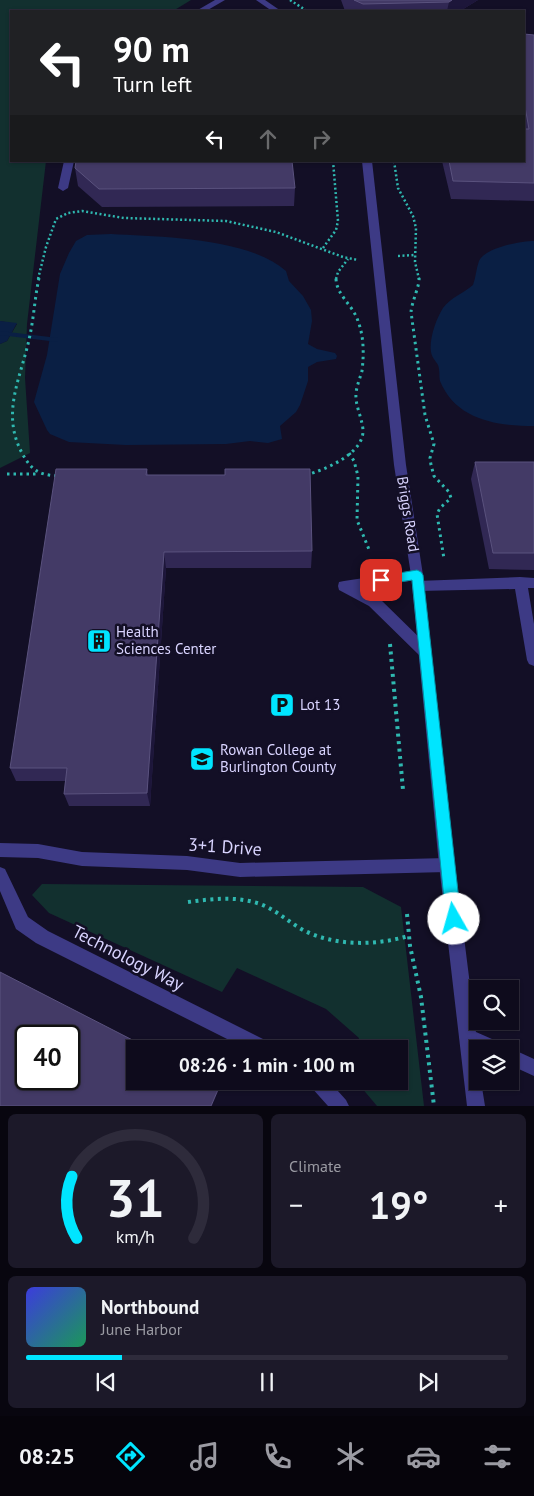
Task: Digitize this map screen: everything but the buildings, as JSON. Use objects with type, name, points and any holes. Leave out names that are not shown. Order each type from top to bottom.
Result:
[{"type":"street","points":[[202,10],[221,0]]},
{"type":"street","points":[[260,0],[275,10]]},
{"type":"street","points":[[63,188],[69,162]]},
{"type":"street","name":"Briggs Road","points":[[367,162],[400,464],[418,580],[447,865],[476,1106]]},
{"type":"street","points":[[424,651],[374,602],[344,586],[418,580],[534,582]]},
{"type":"street","points":[[520,582],[534,660]]},
{"type":"street","name":"3+1 Drive","points":[[0,850],[38,851],[82,859],[187,862],[240,870],[447,865]]},
{"type":"street","name":"Technology Way","points":[[0,874],[22,923],[42,937],[247,1040]]},
{"type":"street","points":[[467,1036],[476,1040]]},
{"type":"street","points":[[519,1060],[534,1068]]},
{"type":"street","points":[[325,1090],[340,1106]]},
{"type":"path","points":[[290,0],[305,10]]},
{"type":"path","points":[[323,248],[336,230],[338,221],[334,162]]},
{"type":"path","points":[[394,162],[398,188],[413,216],[416,228],[414,255],[420,280],[412,300],[411,312],[425,415],[434,444],[430,465],[434,476],[449,492],[451,498],[440,508],[437,514],[444,559]]},
{"type":"path","points":[[38,474],[32,471],[18,448],[10,419],[11,401],[30,336],[32,315],[42,267],[56,219],[68,213],[82,211],[124,218],[208,219],[251,226],[323,248],[348,259],[358,260]]},
{"type":"path","points":[[398,256],[414,255]]},
{"type":"path","points":[[304,475],[312,474],[331,465],[349,453],[360,442],[363,433],[355,393],[361,376],[362,360],[358,318],[337,286],[336,279],[338,271],[348,259]]},
{"type":"path","points":[[349,453],[355,464],[359,490],[355,514],[370,552]]},
{"type":"path","points":[[7,474],[64,476]]},
{"type":"path","points":[[390,640],[403,790]]},
{"type":"path","points":[[188,902],[213,899],[255,902],[272,909],[310,933],[328,939],[386,942],[408,936]]},
{"type":"path","points":[[407,914],[408,936],[421,998],[434,1106]]},
{"type":"green space","points":[[0,0],[191,0],[175,10],[10,10],[10,162],[46,162],[27,324],[25,378],[30,453],[0,468],[0,344],[7,341],[17,324],[0,321]]},
{"type":"green space","points":[[42,884],[363,887],[401,907],[424,1106],[377,1106],[364,1090],[408,1090],[408,1040],[358,1040],[359,1038],[326,1009],[237,968],[222,992],[49,913],[32,895]]},
{"type":"water","points":[[111,234],[178,238],[226,245],[249,251],[269,260],[286,271],[289,281],[303,296],[311,310],[312,321],[308,344],[317,349],[335,353],[337,356],[336,359],[317,362],[308,367],[308,381],[300,405],[296,412],[280,426],[282,439],[268,443],[250,441],[226,444],[126,445],[69,442],[50,434],[34,402],[47,355],[60,274],[76,241],[87,235]]},
{"type":"water","points":[[534,241],[534,426],[492,422],[467,412],[447,394],[440,381],[438,365],[433,358],[431,347],[432,335],[443,308],[473,285],[479,261],[483,256],[503,246]]},
{"type":"water","points":[[0,321],[17,323],[7,341],[0,344]]},
{"type":"waterway","points":[[0,333],[58,340]]},
{"type":"place","name":"Health Sciences Center","points":[[99,641]]},
{"type":"place","name":"Lot 13","points":[[282,705]]},
{"type":"place","name":"Rowan College at Burlington County","points":[[202,759]]},
{"type":"route","points":[[381,580],[417,575],[454,919]]}]
